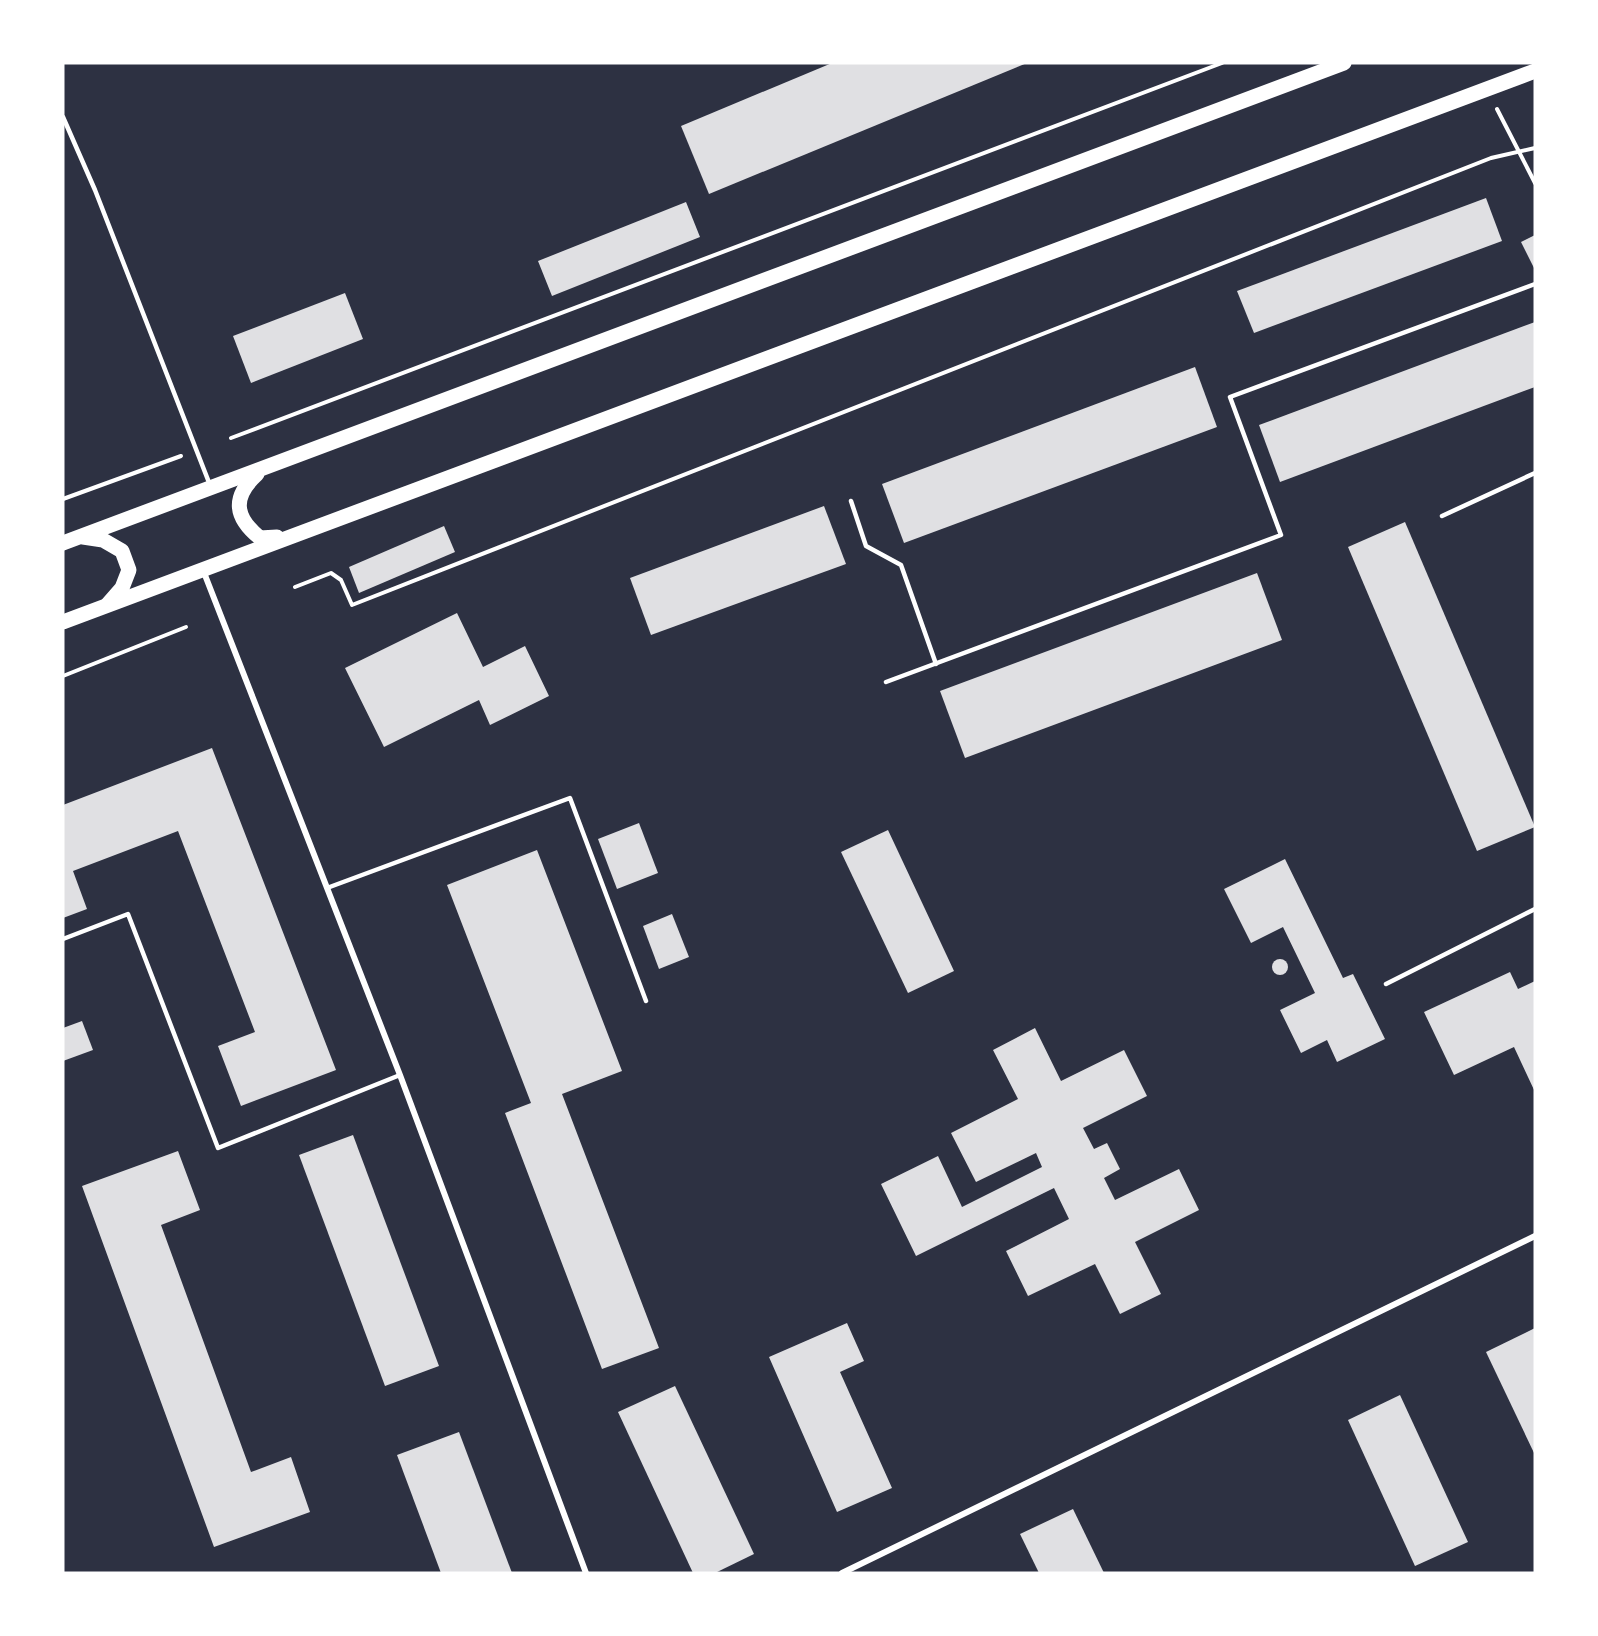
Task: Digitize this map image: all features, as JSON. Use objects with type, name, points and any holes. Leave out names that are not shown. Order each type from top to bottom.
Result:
[{"type":"main road","points":[[63,543],[1344,63]]},
{"type":"main road","points":[[63,622],[1535,71]]},
{"type":"main road","points":[[264,468],[245,485],[238,507],[245,527],[260,538],[291,537]]},
{"type":"main road","points":[[80,537],[103,540],[122,551],[129,570],[122,588],[106,606]]},
{"type":"street","points":[[203,569],[400,1075],[586,1573]]},
{"type":"street","points":[[842,1573],[1535,1236]]},
{"type":"lane","points":[[63,117],[95,190],[211,488]]},
{"type":"lane","points":[[886,682],[1281,535],[1230,397],[1535,284]]},
{"type":"lane","points":[[1442,516],[1535,473]]},
{"type":"lane","points":[[850,501],[866,546],[902,565],[936,664]]},
{"type":"lane","points":[[327,888],[570,798],[646,1002]]},
{"type":"lane","points":[[1386,984],[1535,909]]},
{"type":"lane","points":[[63,939],[128,914],[218,1148],[400,1075]]},
{"type":"path","points":[[231,438],[1222,63]]},
{"type":"path","points":[[1487,89],[1535,183]]},
{"type":"path","points":[[295,587],[331,573],[342,580],[352,605],[1491,158],[1535,148]]},
{"type":"path","points":[[63,499],[196,450]]},
{"type":"path","points":[[63,676],[186,627]]},
{"type":"building","points":[[832,63],[1027,63],[709,194],[681,126]]},
{"type":"building","points":[[1486,198],[1502,241],[1254,333],[1237,291]]},
{"type":"building","points":[[686,202],[700,237],[552,296],[538,261]]},
{"type":"building","points":[[1535,235],[1535,270],[1521,242]]},
{"type":"building","points":[[345,293],[363,339],[251,383],[233,336]]},
{"type":"building","points":[[1535,322],[1535,387],[1280,482],[1259,425]]},
{"type":"building","points":[[1195,367],[1217,427],[904,543],[882,484]]},
{"type":"building","points":[[824,506],[846,564],[651,635],[630,578]]},
{"type":"building","points":[[1405,522],[1535,827],[1477,851],[1348,547]]},
{"type":"building","points":[[444,526],[455,552],[359,593],[349,567]]},
{"type":"building","points":[[1257,573],[1282,640],[965,758],[940,691]]},
{"type":"building","points":[[457,613],[483,667],[525,646],[549,696],[490,725],[479,700],[384,747],[345,668]]},
{"type":"building","points":[[212,748],[336,1070],[241,1106],[218,1046],[255,1032],[178,831],[73,871],[87,909],[63,918],[63,805]]},
{"type":"building","points":[[639,823],[658,873],[617,889],[598,839]]},
{"type":"building","points":[[888,830],[954,971],[908,993],[841,852]]},
{"type":"building","points":[[537,850],[622,1071],[562,1094],[659,1348],[602,1369],[505,1113],[531,1103],[447,885]]},
{"type":"building","points":[[1285,859],[1343,978],[1353,974],[1385,1039],[1337,1062],[1327,1040],[1301,1053],[1280,1010],[1315,993],[1283,927],[1251,943],[1224,889]]},
{"type":"building","points":[[672,914],[689,957],[659,969],[643,926]]},
{"type":"building","points":[[1280,959],[1288,967],[1280,975],[1272,967]]},
{"type":"building","points":[[1510,972],[1518,989],[1535,981],[1535,1092],[1514,1047],[1454,1075],[1424,1012]]},
{"type":"building","points":[[82,1021],[93,1050],[63,1061],[63,1028]]},
{"type":"building","points":[[1035,1028],[1061,1081],[1124,1050],[1147,1096],[1083,1128],[1094,1149],[1107,1143],[1120,1169],[1104,1178],[1115,1200],[1179,1169],[1199,1210],[1135,1242],[1161,1294],[1120,1314],[1095,1264],[1028,1296],[1006,1251],[1069,1219],[1054,1188],[916,1256],[881,1184],[938,1156],[962,1207],[1042,1167],[1036,1153],[976,1182],[951,1133],[1018,1099],[993,1050]]},
{"type":"building","points":[[353,1135],[439,1366],[385,1386],[299,1155]]},
{"type":"building","points":[[178,1151],[200,1210],[161,1225],[251,1472],[291,1457],[310,1512],[214,1547],[82,1186]]},
{"type":"building","points":[[847,1323],[864,1361],[840,1372],[892,1488],[837,1512],[769,1357]]},
{"type":"building","points":[[1535,1328],[1535,1455],[1486,1352]]},
{"type":"building","points":[[675,1386],[754,1554],[715,1573],[693,1573],[618,1412]]},
{"type":"building","points":[[1400,1395],[1468,1542],[1415,1566],[1348,1420]]},
{"type":"building","points":[[459,1432],[512,1573],[441,1573],[397,1455]]},
{"type":"building","points":[[1073,1509],[1104,1573],[1039,1573],[1020,1534]]}]
